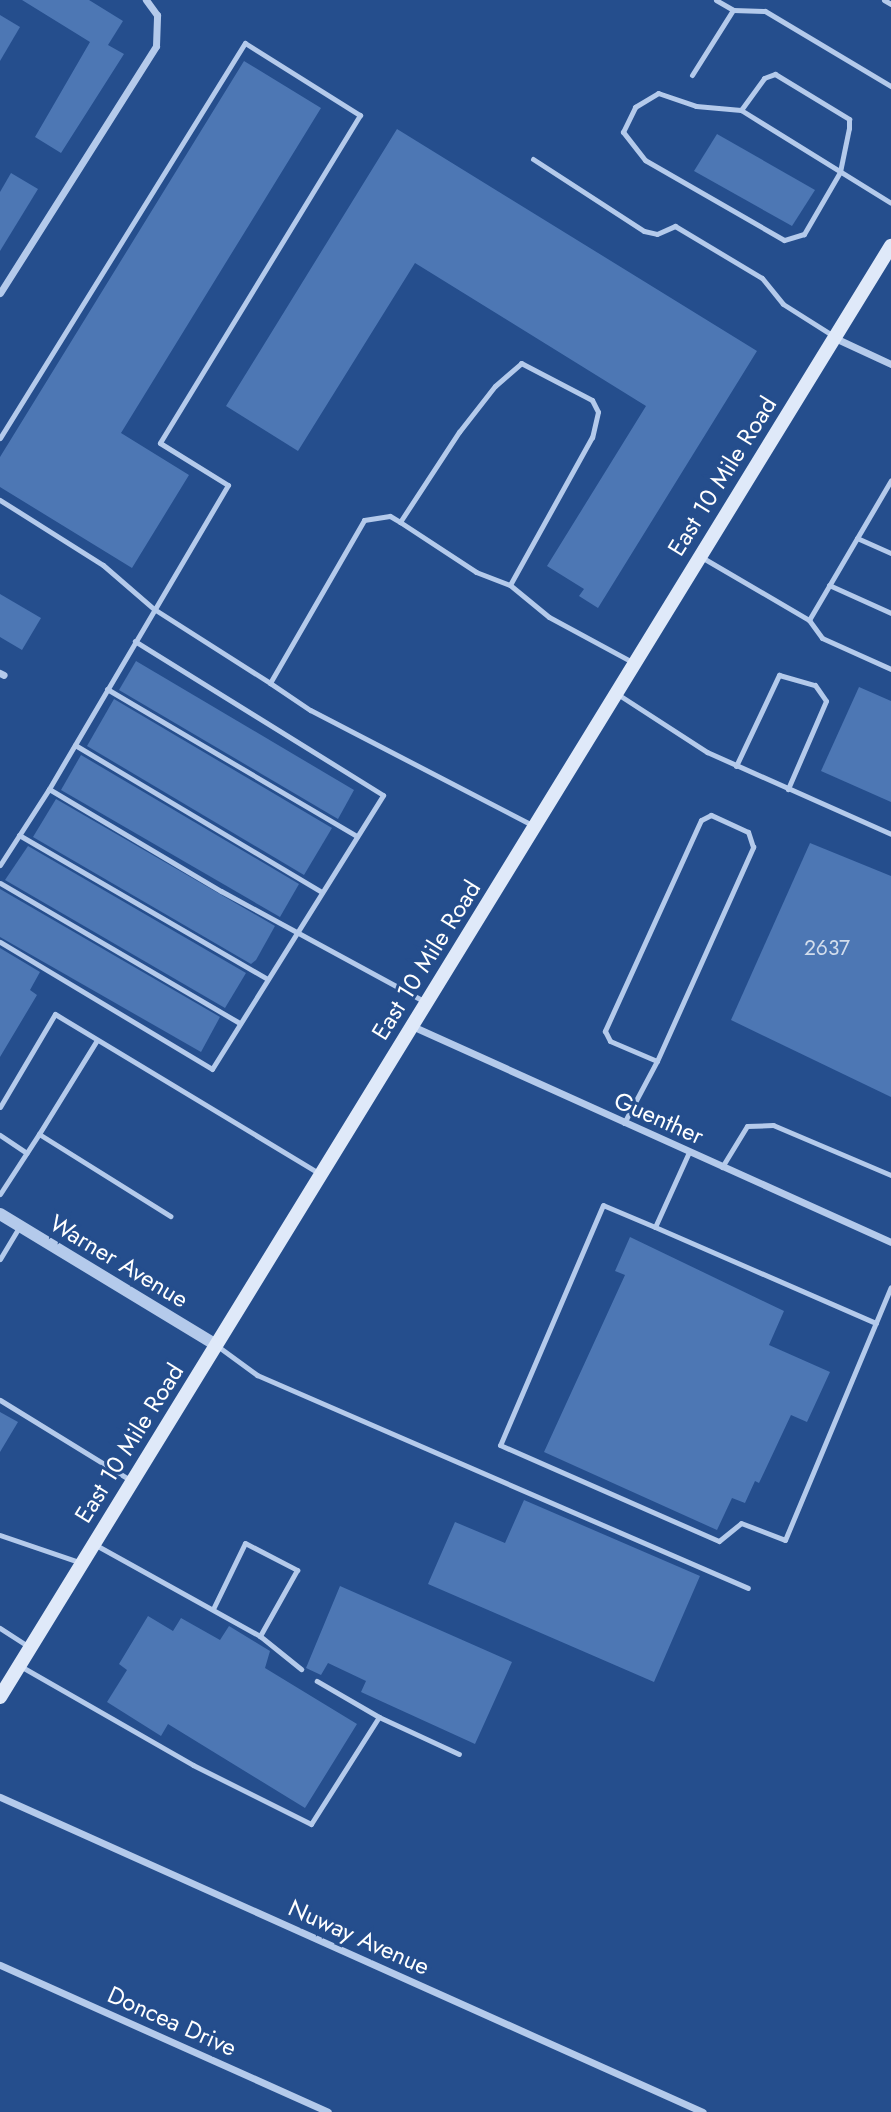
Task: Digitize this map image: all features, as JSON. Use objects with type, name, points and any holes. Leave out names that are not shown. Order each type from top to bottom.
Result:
[{"type":"main road","name":"East 10 Mile Road","points":[[0,1698],[891,246]]},
{"type":"street","points":[[0,293],[156,46],[157,15],[146,0]]},
{"type":"street","points":[[835,337],[891,364]]},
{"type":"street","name":"Guenther","points":[[412,1026],[891,1242]]},
{"type":"street","name":"Warner Avenue","points":[[0,1213],[216,1345]]},
{"type":"street","name":"Nuway Avenue","points":[[0,1797],[703,2112]]},
{"type":"street","name":"Doncea Drive","points":[[0,1965],[328,2112]]},
{"type":"lane","points":[[716,0],[733,10],[765,10],[891,86]]},
{"type":"lane","points":[[884,0],[891,4]]},
{"type":"lane","points":[[692,75],[733,10]]},
{"type":"lane","points":[[0,438],[244,43],[360,115],[160,443],[228,485],[49,789],[0,865]]},
{"type":"lane","points":[[741,110],[764,78],[780,75],[849,119],[841,172],[804,234],[783,240],[645,160],[623,132],[635,107],[658,93],[696,106],[741,110],[841,172],[891,203]]},
{"type":"lane","points":[[533,159],[644,231],[657,234],[675,226],[762,278],[783,304],[835,337]]},
{"type":"lane","points":[[400,522],[495,386],[521,363],[548,373],[592,400],[598,412],[592,437],[510,585]]},
{"type":"lane","points":[[809,620],[889,489],[891,480]]},
{"type":"lane","points":[[0,500],[103,565],[154,609],[310,710],[534,826]]},
{"type":"lane","points":[[270,683],[365,520],[390,516],[476,572],[510,585],[549,617],[634,663]]},
{"type":"lane","points":[[857,538],[891,553]]},
{"type":"lane","points":[[700,556],[809,620],[822,638],[891,669]]},
{"type":"lane","points":[[829,585],[891,613]]},
{"type":"lane","points":[[0,942],[212,1069],[383,796],[135,641]]},
{"type":"lane","points":[[736,765],[779,675],[815,685],[826,701],[788,789]]},
{"type":"lane","points":[[107,689],[357,836]]},
{"type":"lane","points":[[616,693],[736,765],[891,834]]},
{"type":"lane","points":[[75,745],[322,892]]},
{"type":"lane","points":[[49,789],[296,932],[427,1002]]},
{"type":"lane","points":[[624,1123],[657,1061],[753,847],[748,832],[711,815],[701,820],[605,1031],[610,1041],[657,1061]]},
{"type":"lane","points":[[19,835],[267,979]]},
{"type":"lane","points":[[0,883],[240,1023]]},
{"type":"lane","points":[[0,1107],[55,1014],[320,1174]]},
{"type":"lane","points":[[0,1194],[97,1040]]},
{"type":"lane","points":[[722,1167],[747,1126],[773,1125],[891,1175]]},
{"type":"lane","points":[[39,1134],[170,1216]]},
{"type":"lane","points":[[0,1135],[27,1153]]},
{"type":"lane","points":[[655,1227],[689,1152]]},
{"type":"lane","points":[[876,1323],[603,1205],[500,1445],[719,1541],[741,1523],[785,1540],[876,1323],[891,1287]]},
{"type":"lane","points":[[0,1258],[20,1226]]},
{"type":"lane","points":[[216,1345],[257,1375],[748,1588]]},
{"type":"lane","points":[[0,1400],[132,1482]]},
{"type":"lane","points":[[0,1535],[82,1563]]},
{"type":"lane","points":[[93,1544],[260,1636],[301,1669]]},
{"type":"lane","points":[[212,1609],[245,1544],[297,1570],[260,1636]]},
{"type":"lane","points":[[0,1628],[31,1647]]},
{"type":"lane","points":[[20,1665],[193,1765],[311,1824],[379,1717]]},
{"type":"lane","points":[[317,1681],[379,1717],[458,1755]]},
{"type":"building","points":[[22,0],[89,0],[123,21],[108,45],[124,54],[61,153],[35,137],[90,42]]},
{"type":"building","points":[[0,15],[20,27],[0,61]]},
{"type":"building","points":[[244,61],[321,108],[121,433],[189,475],[132,568],[0,487],[0,457]]},
{"type":"building","points":[[397,129],[757,351],[598,608],[579,596],[584,589],[547,566],[646,406],[415,263],[298,451],[226,406]]},
{"type":"building","points":[[717,134],[815,190],[792,226],[694,171]]},
{"type":"building","points":[[11,173],[38,189],[0,251],[0,192]]},
{"type":"building","points":[[0,594],[41,618],[22,650],[0,637]]},
{"type":"building","points":[[136,661],[354,790],[338,819],[119,690]]},
{"type":"building","points":[[859,687],[891,701],[891,802],[821,771]]},
{"type":"building","points":[[114,699],[332,828],[304,875],[87,746]]},
{"type":"building","points":[[81,755],[299,884],[280,917],[61,790]]},
{"type":"building","points":[[56,799],[275,926],[256,960],[251,964],[33,837]]},
{"type":"building","points":[[810,843],[891,876],[891,1097],[731,1020]]},
{"type":"building","points":[[28,846],[246,973],[225,1008],[5,880]]},
{"type":"building","points":[[0,889],[220,1017],[201,1052],[0,937]]},
{"type":"building","points":[[0,948],[40,972],[30,990],[37,995],[0,1057]]},
{"type":"building","points":[[630,1237],[784,1311],[769,1345],[830,1372],[807,1422],[791,1415],[759,1483],[755,1481],[745,1503],[732,1498],[717,1530],[544,1452],[625,1275],[615,1271]]},
{"type":"building","points":[[0,1412],[18,1422],[0,1452]]},
{"type":"building","points":[[524,1500],[700,1576],[654,1682],[428,1584],[455,1522],[505,1543]]},
{"type":"building","points":[[340,1586],[512,1662],[475,1744],[361,1692],[366,1681],[328,1663],[321,1675],[306,1668]]},
{"type":"building","points":[[148,1616],[173,1631],[181,1618],[220,1640],[229,1626],[270,1651],[265,1668],[357,1724],[305,1808],[168,1724],[161,1736],[107,1702],[127,1670],[119,1664]]}]
